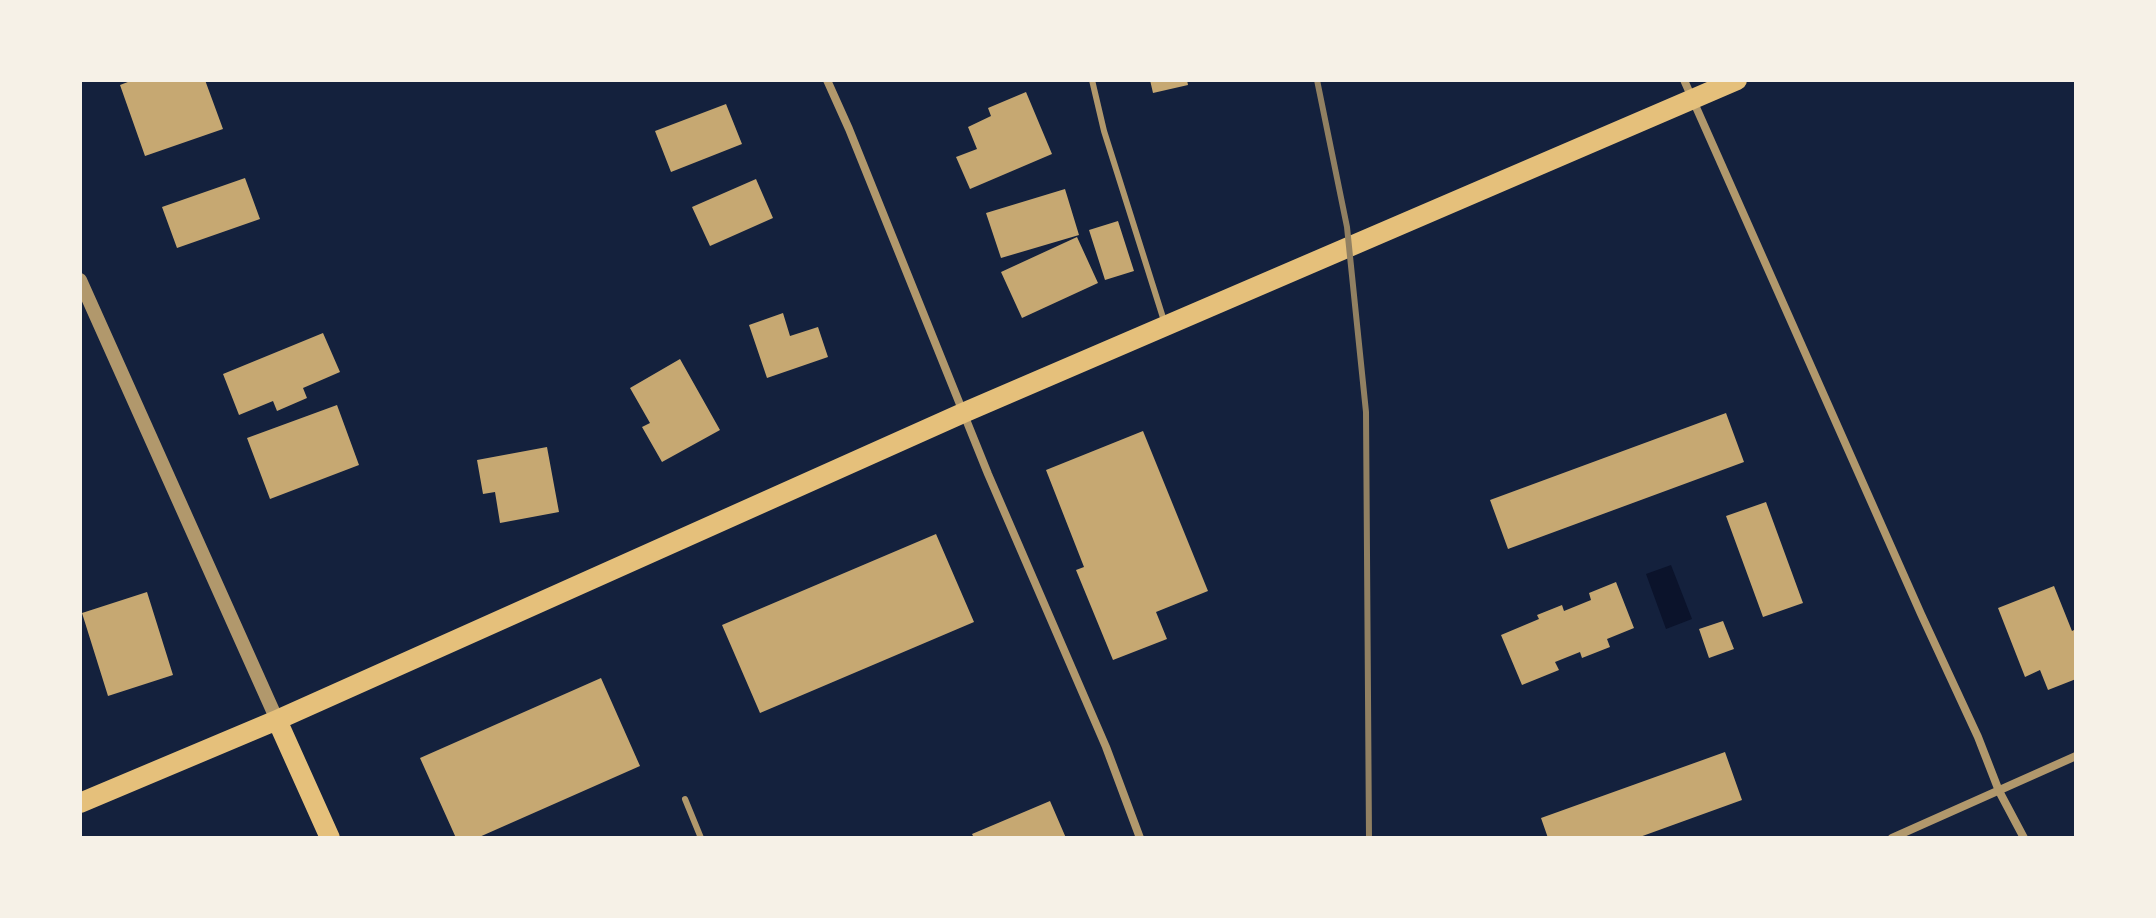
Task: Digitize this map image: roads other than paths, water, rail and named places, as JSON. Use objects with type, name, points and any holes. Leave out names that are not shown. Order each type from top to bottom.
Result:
[{"type":"main road","points":[[80,803],[277,720],[963,413],[1737,80]]},
{"type":"main road","points":[[277,720],[330,838]]},
{"type":"street","points":[[827,80],[963,413],[1106,747],[1140,838]]},
{"type":"street","points":[[1684,80],[1978,737],[1999,791],[2024,838]]},
{"type":"street","points":[[80,280],[277,720]]},
{"type":"street","points":[[1892,838],[2076,756]]},
{"type":"lane","points":[[1092,80],[1104,131],[1166,328]]},
{"type":"lane","points":[[685,799],[701,838]]},
{"type":"water","points":[[1671,565],[1692,619],[1666,629],[1646,574]]},
{"type":"railway","points":[[1317,80],[1347,227],[1366,412],[1369,838]]}]
